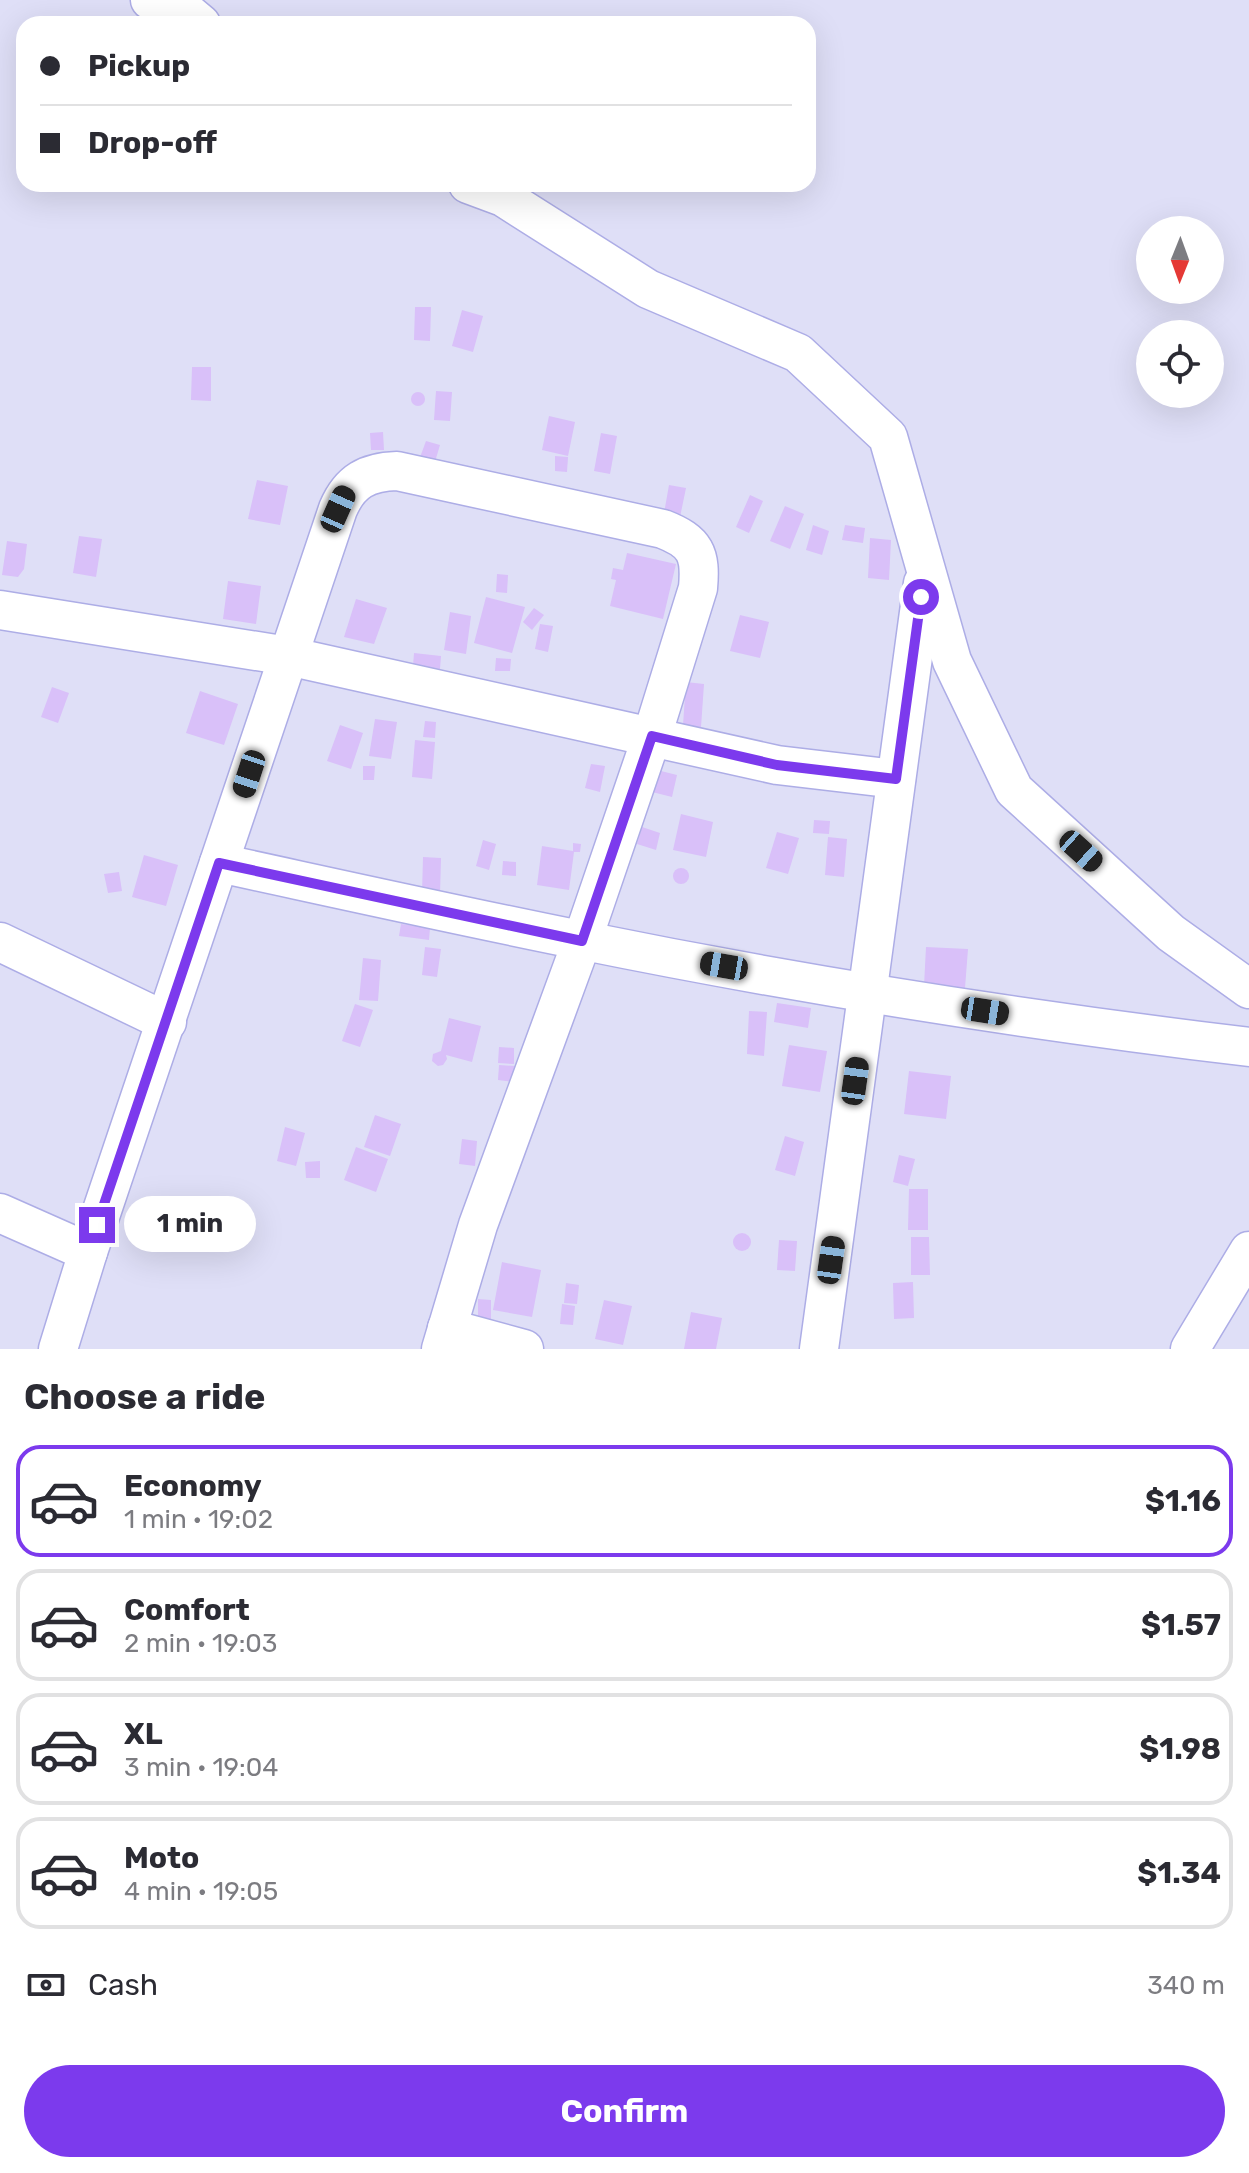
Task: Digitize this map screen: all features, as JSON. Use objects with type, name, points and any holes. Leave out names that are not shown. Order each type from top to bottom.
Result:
[{"type":"street","points":[[150,0],[191,16]]},
{"type":"street","points":[[490,192],[503,197],[648,289],[798,353],[888,437],[952,661],[1014,790],[1171,933],[1249,989]]},
{"type":"street","points":[[58,1349],[288,656],[346,491],[361,479],[379,471],[397,471],[634,523],[684,537],[696,551],[700,568],[698,588],[652,736],[582,941],[478,1225],[444,1339],[524,1349]]},
{"type":"street","points":[[819,1349],[925,566]]},
{"type":"street","points":[[0,610],[288,656],[777,765],[896,779]]},
{"type":"street","points":[[219,863],[582,941],[867,992],[1073,1026],[1249,1047]]},
{"type":"street","points":[[0,942],[167,1022]]},
{"type":"street","points":[[0,1213],[88,1252]]},
{"type":"street","points":[[1190,1349],[1249,1251]]},
{"type":"building","points":[[415,307],[431,307],[430,341],[414,340]]},
{"type":"building","points":[[462,310],[483,316],[473,352],[452,346]]},
{"type":"building","points":[[192,367],[211,367],[211,401],[191,400]]},
{"type":"building","points":[[436,391],[452,392],[450,421],[434,420]]},
{"type":"building","points":[[418,392],[425,399],[418,406],[411,399]]},
{"type":"building","points":[[549,416],[575,422],[568,456],[542,450]]},
{"type":"building","points":[[383,432],[384,450],[371,450],[370,433]]},
{"type":"building","points":[[601,433],[617,436],[610,474],[594,471]]},
{"type":"building","points":[[426,441],[440,445],[434,465],[419,460]]},
{"type":"building","points":[[555,456],[568,457],[567,472],[555,471]]},
{"type":"building","points":[[257,480],[288,486],[280,525],[248,519]]},
{"type":"building","points":[[669,485],[686,488],[679,522],[663,519]]},
{"type":"building","points":[[750,495],[763,501],[749,533],[736,527]]},
{"type":"building","points":[[785,506],[804,514],[790,549],[770,541]]},
{"type":"building","points":[[813,525],[829,531],[822,555],[806,550]]},
{"type":"building","points":[[845,525],[865,528],[863,543],[842,540]]},
{"type":"building","points":[[79,536],[102,539],[96,577],[73,573]]},
{"type":"building","points":[[870,538],[891,540],[889,580],[868,578]]},
{"type":"building","points":[[7,541],[27,544],[24,569],[18,577],[2,575]]},
{"type":"building","points":[[627,553],[676,564],[663,619],[610,606],[616,580],[611,579],[613,568],[623,570]]},
{"type":"building","points":[[497,574],[508,575],[507,593],[496,592]]},
{"type":"building","points":[[228,581],[261,586],[256,624],[223,619]]},
{"type":"building","points":[[486,597],[525,607],[512,653],[474,643]]},
{"type":"building","points":[[356,599],[387,608],[374,644],[344,637]]},
{"type":"building","points":[[534,608],[544,615],[532,630],[523,622]]},
{"type":"building","points":[[450,612],[471,616],[466,654],[444,650]]},
{"type":"building","points":[[740,615],[769,622],[760,658],[730,651]]},
{"type":"building","points":[[540,624],[553,626],[548,652],[535,649]]},
{"type":"building","points":[[414,653],[441,656],[440,669],[413,666]]},
{"type":"building","points":[[496,658],[511,659],[510,671],[495,671]]},
{"type":"building","points":[[686,682],[704,684],[701,727],[683,725]]},
{"type":"building","points":[[52,687],[69,693],[58,723],[41,717]]},
{"type":"building","points":[[200,691],[238,704],[224,745],[186,733]]},
{"type":"building","points":[[375,719],[397,722],[391,759],[369,756]]},
{"type":"building","points":[[425,721],[436,722],[435,738],[423,737]]},
{"type":"building","points":[[340,725],[363,733],[351,769],[327,761]]},
{"type":"building","points":[[415,740],[435,742],[432,779],[412,777]]},
{"type":"building","points":[[591,764],[605,766],[600,792],[585,788]]},
{"type":"building","points":[[363,766],[375,766],[374,780],[363,780]]},
{"type":"building","points":[[657,770],[677,775],[672,797],[652,792]]},
{"type":"building","points":[[681,814],[713,822],[706,857],[673,850]]},
{"type":"building","points":[[814,820],[830,821],[829,834],[813,833]]},
{"type":"building","points":[[642,827],[660,833],[656,850],[637,844]]},
{"type":"building","points":[[777,832],[799,838],[788,874],[766,868]]},
{"type":"building","points":[[828,837],[847,839],[844,877],[825,875]]},
{"type":"building","points":[[483,840],[496,844],[489,870],[476,866]]},
{"type":"building","points":[[573,843],[581,844],[580,852],[574,852],[569,890],[537,885],[542,846],[573,851]]},
{"type":"building","points":[[144,855],[178,865],[166,906],[132,897]]},
{"type":"building","points":[[423,857],[441,858],[440,895],[422,894]]},
{"type":"building","points":[[503,861],[516,862],[516,876],[502,875]]},
{"type":"building","points":[[681,868],[687,870],[687,882],[681,884],[675,882],[673,876],[675,870]]},
{"type":"building","points":[[119,872],[122,891],[108,893],[104,874]]},
{"type":"building","points":[[401,924],[430,928],[429,940],[399,936]]},
{"type":"building","points":[[425,947],[441,949],[437,977],[422,975]]},
{"type":"building","points":[[926,947],[968,949],[965,988],[924,986]]},
{"type":"building","points":[[363,958],[381,960],[378,1001],[359,1000]]},
{"type":"building","points":[[777,1003],[811,1008],[808,1028],[774,1022]]},
{"type":"building","points":[[355,1004],[373,1010],[360,1047],[342,1041]]},
{"type":"building","points":[[749,1011],[767,1012],[764,1056],[747,1054]]},
{"type":"building","points":[[449,1018],[481,1026],[472,1062],[446,1055],[443,1065],[438,1066],[432,1061],[433,1054],[441,1051]]},
{"type":"building","points":[[789,1045],[827,1051],[820,1092],[782,1086]]},
{"type":"building","points":[[499,1047],[514,1048],[514,1064],[498,1063]]},
{"type":"building","points":[[499,1065],[515,1066],[514,1082],[498,1080]]},
{"type":"building","points":[[909,1071],[951,1076],[946,1119],[904,1114]]},
{"type":"building","points":[[375,1115],[401,1124],[390,1156],[364,1147]]},
{"type":"building","points":[[285,1127],[305,1133],[296,1166],[277,1161]]},
{"type":"building","points":[[785,1136],[804,1142],[795,1176],[775,1170]]},
{"type":"building","points":[[462,1139],[477,1141],[475,1166],[459,1164]]},
{"type":"building","points":[[356,1147],[388,1159],[376,1192],[344,1180]]},
{"type":"building","points":[[899,1155],[915,1159],[908,1186],[893,1182]]},
{"type":"building","points":[[320,1161],[320,1178],[306,1178],[305,1162]]},
{"type":"building","points":[[909,1189],[928,1189],[928,1230],[908,1230]]},
{"type":"building","points":[[742,1233],[751,1242],[742,1251],[733,1242]]},
{"type":"building","points":[[911,1237],[929,1237],[930,1275],[911,1275]]},
{"type":"building","points":[[779,1240],[797,1241],[795,1271],[777,1270]]},
{"type":"building","points":[[502,1262],[541,1270],[532,1317],[493,1310]]},
{"type":"building","points":[[913,1282],[914,1318],[894,1319],[893,1283]]},
{"type":"building","points":[[566,1283],[579,1285],[577,1304],[564,1303]]},
{"type":"building","points":[[478,1299],[491,1300],[491,1320],[478,1319]]},
{"type":"building","points":[[604,1300],[632,1306],[623,1345],[595,1339]]},
{"type":"building","points":[[562,1304],[575,1306],[573,1325],[560,1324]]},
{"type":"building","points":[[691,1312],[722,1318],[716,1349],[684,1349]]},
{"type":"route","points":[[97,1225],[219,863],[582,941],[652,736],[777,765],[896,779],[921,597]]}]
